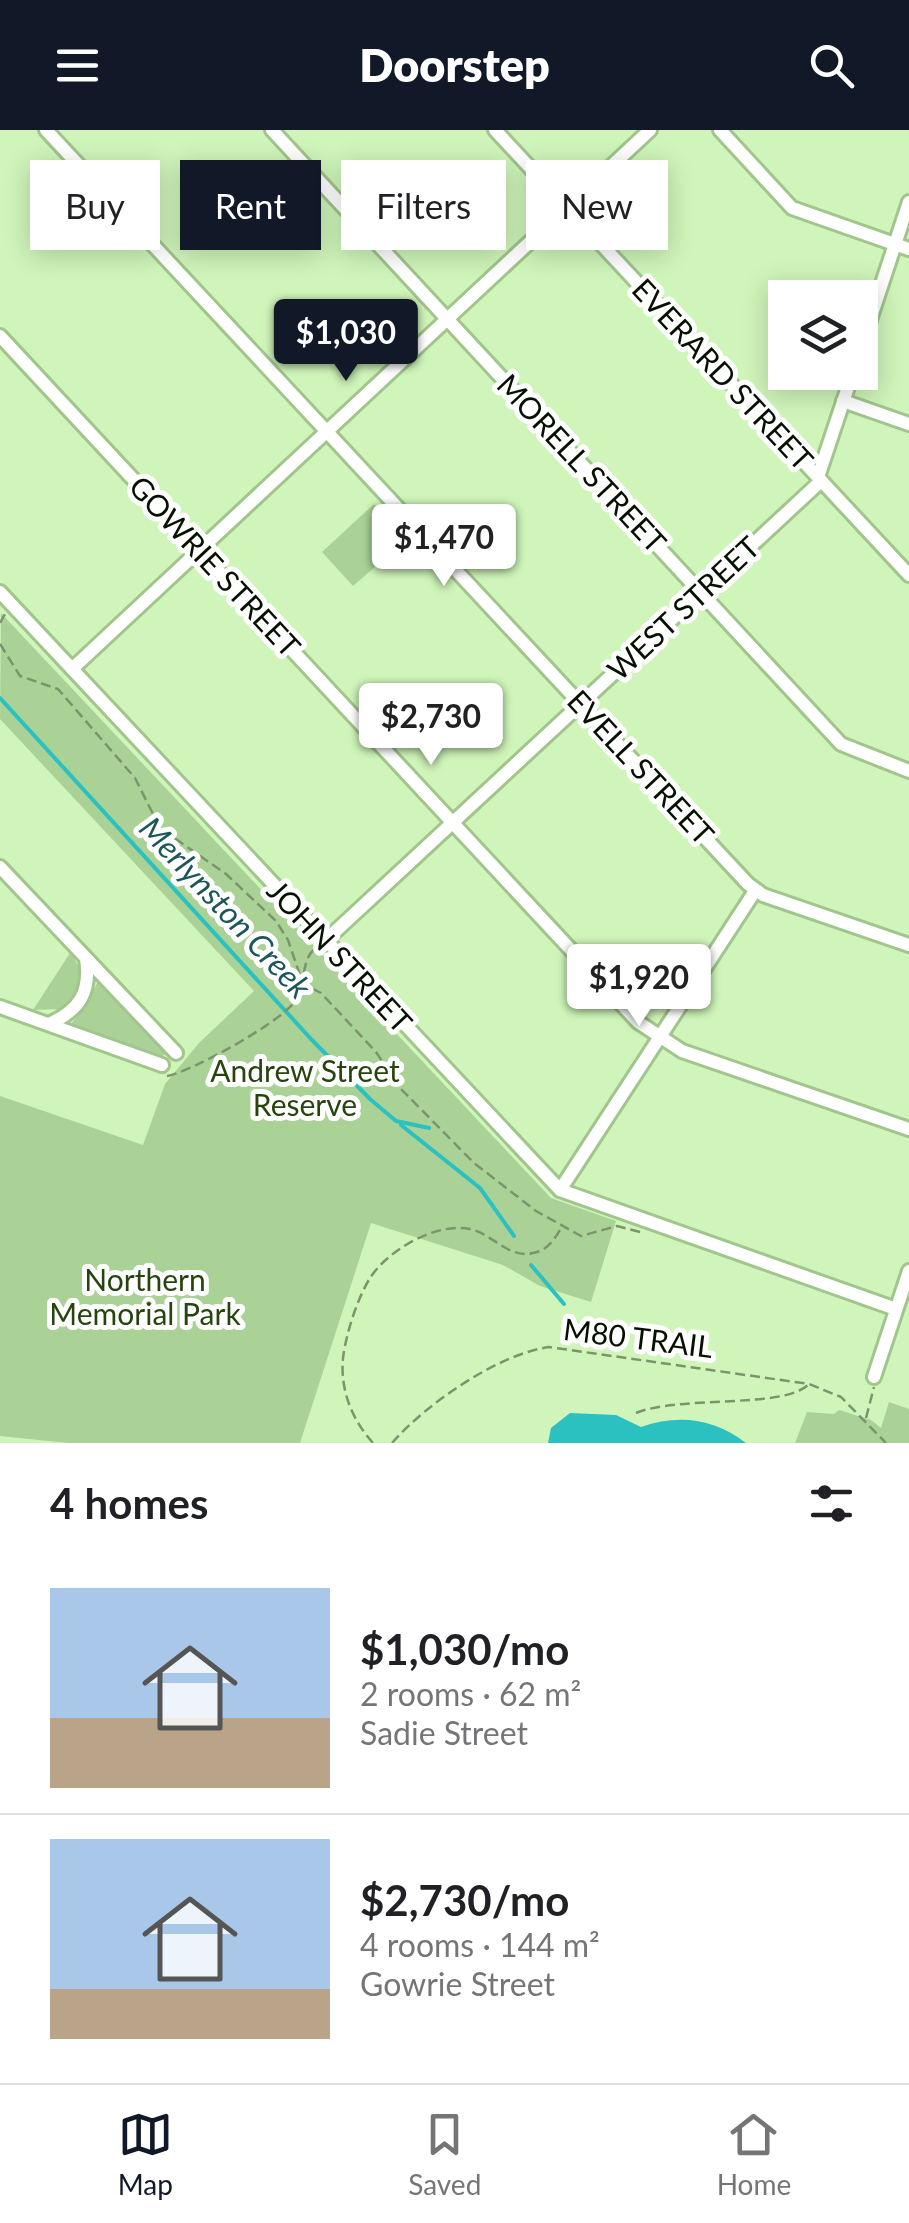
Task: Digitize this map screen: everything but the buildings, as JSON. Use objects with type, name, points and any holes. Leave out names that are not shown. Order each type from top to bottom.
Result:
[{"type":"street","name":"EVELL STREET","points":[[46,130],[755,891],[909,945]]},
{"type":"street","name":"MORELL STREET","points":[[272,130],[842,744],[909,771]]},
{"type":"street","name":"EVERARD STREET","points":[[495,130],[526,163]]},
{"type":"street","points":[[618,160],[650,130]]},
{"type":"street","points":[[720,130],[792,208],[902,247]]},
{"type":"street","points":[[878,306],[902,247],[909,202]]},
{"type":"street","points":[[72,670],[526,245]]},
{"type":"street","name":"EVERARD STREET","points":[[607,250],[909,575]]},
{"type":"street","name":"GOWRIE STREET","points":[[0,336],[638,1022],[658,1039],[682,1051],[909,1129]]},
{"type":"street","name":"WEST STREET","points":[[326,941],[820,479],[846,390]]},
{"type":"street","points":[[843,401],[909,424]]},
{"type":"street","name":"JOHN STREET","points":[[0,592],[560,1190],[896,1309]]},
{"type":"street","points":[[0,866],[176,1053]]},
{"type":"street","points":[[560,1190],[755,891]]},
{"type":"street","points":[[49,1024],[82,1002],[89,978],[86,958]]},
{"type":"street","points":[[0,1007],[164,1070]]},
{"type":"street","points":[[874,1377],[909,1271]]},
{"type":"path","points":[[0,644],[20,676],[58,689],[135,778],[160,828],[226,874],[276,921],[288,940],[303,984],[321,993],[376,1052],[400,1088],[443,1127],[474,1163],[562,1227],[582,1236],[617,1226],[644,1234]]},
{"type":"path","points":[[164,1070],[260,1034],[298,1000],[307,956],[326,941]]},
{"type":"path","points":[[373,1443],[350,1409],[343,1364],[365,1288],[378,1268],[430,1233],[470,1229],[506,1249],[532,1254],[554,1241],[562,1227]]},
{"type":"path","name":"M80 TRAIL","points":[[392,1443],[438,1400],[520,1356],[549,1347],[810,1384],[841,1397],[886,1443]]},
{"type":"path","points":[[866,1419],[874,1394],[874,1377]]},
{"type":"path","points":[[636,1412],[658,1404],[788,1396],[810,1384]]},
{"type":"green space","points":[[374,504],[406,540],[353,586],[322,552]]},
{"type":"green space","points":[[1,613],[551,1198],[616,1221],[591,1302],[540,1286],[503,1265],[371,1223],[300,1443],[68,1443],[0,1436],[0,1096],[143,1145],[165,1084],[199,1043],[254,991],[0,719]]},
{"type":"green space","points":[[70,953],[80,976],[74,997],[61,1009],[33,1010]]},
{"type":"green space","points":[[98,981],[166,1050],[165,1055],[157,1057],[70,1025],[87,1005]]},
{"type":"green space","points":[[889,1402],[909,1409],[909,1443],[795,1443],[807,1412],[834,1414],[839,1410],[871,1420],[881,1428]]},
{"type":"water","points":[[570,1413],[616,1415],[641,1427],[669,1420],[695,1421],[721,1428],[746,1443],[548,1443],[551,1428]]},
{"type":"waterway","name":"Merlynston Creek","points":[[0,698],[370,1099],[396,1121],[429,1128]]},
{"type":"waterway","name":"Merlynston Creek","points":[[401,1125],[480,1188],[514,1236]]},
{"type":"waterway","points":[[531,1265],[564,1304]]},
{"type":"park label","name":"Andrew Street Reserve","points":[[305,1089]]},
{"type":"park label","name":"Northern Memorial Park","points":[[145,1298]]}]
